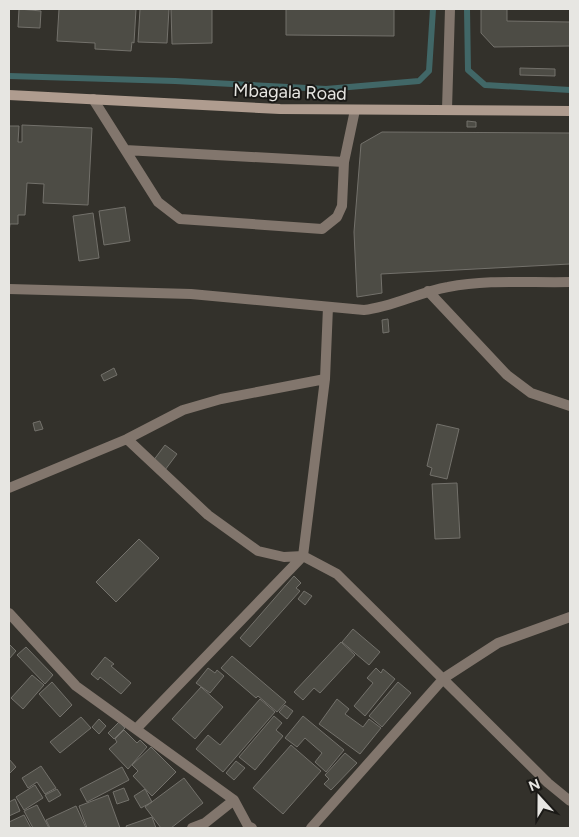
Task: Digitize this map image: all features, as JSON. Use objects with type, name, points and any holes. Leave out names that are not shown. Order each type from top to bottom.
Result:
[{"type":"street","points":[[447,109],[450,9]]},
{"type":"street","name":"Mbagala Road","points":[[9,94],[280,109],[570,111]]},
{"type":"street","points":[[93,98],[158,202],[180,219],[322,229],[337,217],[342,206],[344,162],[355,110]]},
{"type":"street","points":[[125,150],[344,162]]},
{"type":"street","points":[[9,289],[191,294],[364,310],[379,308],[428,291],[468,284],[570,282]]},
{"type":"street","points":[[428,291],[507,375],[531,392],[570,406]]},
{"type":"street","points":[[137,728],[303,556],[325,379],[328,307]]},
{"type":"street","points":[[9,488],[127,439],[183,410],[221,399],[325,379]]},
{"type":"street","points":[[127,439],[208,515],[258,551],[284,557],[303,556],[337,574],[548,783],[570,801]]},
{"type":"street","points":[[9,613],[76,686],[137,728],[234,800],[249,828]]},
{"type":"street","points":[[311,828],[444,678],[498,643],[570,617]]},
{"type":"street","points":[[192,828],[205,822],[234,800]]},
{"type":"building","points":[[19,9],[41,11],[40,28],[18,27]]},
{"type":"building","points":[[59,9],[136,9],[134,43],[132,42],[131,51],[95,49],[95,43],[57,41]]},
{"type":"building","points":[[140,9],[169,9],[167,43],[138,42]]},
{"type":"building","points":[[171,9],[212,9],[212,43],[172,44]]},
{"type":"building","points":[[286,9],[394,9],[394,36],[286,35]]},
{"type":"building","points":[[481,9],[507,9],[507,21],[570,22],[570,46],[494,47],[481,33]]},
{"type":"building","points":[[520,68],[555,69],[555,76],[520,75]]},
{"type":"building","points":[[467,121],[476,122],[476,127],[467,127]]},
{"type":"building","points":[[22,125],[92,128],[88,205],[43,203],[44,184],[27,183],[25,215],[18,215],[18,224],[10,224],[9,232],[9,126],[19,126],[18,142],[22,142]]},
{"type":"building","points":[[382,132],[570,133],[570,264],[381,274],[382,293],[357,297],[354,232],[361,144]]},
{"type":"building","points":[[125,207],[130,241],[104,245],[99,211]]},
{"type":"building","points":[[93,213],[99,258],[79,261],[73,216]]},
{"type":"building","points":[[388,319],[389,332],[383,333],[382,320]]},
{"type":"building","points":[[114,368],[117,375],[104,381],[101,375]]},
{"type":"building","points":[[40,421],[43,429],[35,431],[33,423]]},
{"type":"building","points":[[437,424],[459,429],[447,479],[430,475],[432,468],[427,466]]},
{"type":"building","points":[[165,445],[177,454],[165,470],[153,461]]},
{"type":"building","points":[[457,483],[460,538],[435,539],[432,484]]},
{"type":"building","points":[[139,539],[159,558],[116,602],[96,582]]},
{"type":"building","points":[[294,576],[301,583],[296,588],[300,591],[250,647],[240,638]]},
{"type":"building","points":[[304,591],[312,596],[305,605],[298,599]]},
{"type":"building","points":[[353,629],[380,652],[369,665],[342,642]]},
{"type":"building","points":[[341,642],[355,655],[320,693],[314,688],[303,700],[294,692]]},
{"type":"building","points":[[9,644],[16,651],[9,659]]},
{"type":"building","points":[[26,647],[53,675],[45,684],[17,655]]},
{"type":"building","points":[[232,656],[286,702],[277,712],[258,696],[256,698],[221,668]]},
{"type":"building","points":[[105,657],[114,664],[111,666],[131,683],[121,694],[100,677],[98,680],[91,674]]},
{"type":"building","points":[[208,668],[215,673],[217,670],[224,676],[210,693],[196,683]]},
{"type":"building","points":[[376,668],[381,673],[383,669],[395,679],[365,716],[354,706],[373,683],[367,678]]},
{"type":"building","points":[[32,675],[44,685],[23,709],[11,698]]},
{"type":"building","points":[[52,682],[72,705],[60,717],[39,694]]},
{"type":"building","points":[[398,682],[411,693],[382,727],[369,716]]},
{"type":"building","points":[[201,687],[223,707],[195,739],[172,719]]},
{"type":"building","points":[[260,699],[275,712],[223,772],[196,749],[208,735],[220,745]]},
{"type":"building","points":[[337,699],[349,709],[345,714],[363,727],[369,719],[381,728],[360,754],[319,724]]},
{"type":"building","points":[[285,705],[293,711],[287,719],[279,712]]},
{"type":"building","points":[[274,716],[282,723],[276,730],[283,736],[255,770],[239,757]]},
{"type":"building","points":[[303,716],[344,750],[326,772],[315,762],[322,753],[305,738],[297,747],[285,738]]},
{"type":"building","points":[[81,717],[91,728],[60,753],[50,742]]},
{"type":"building","points":[[99,719],[106,726],[99,734],[92,727]]},
{"type":"building","points":[[119,722],[125,728],[114,739],[108,733]]},
{"type":"building","points":[[124,730],[137,743],[140,740],[147,747],[128,769],[109,749],[117,742],[115,739]]},
{"type":"building","points":[[291,745],[321,771],[283,814],[253,788]]},
{"type":"building","points":[[151,747],[176,772],[152,796],[133,776],[138,771],[132,765]]},
{"type":"building","points":[[345,753],[357,763],[331,790],[324,784],[329,779],[325,775]]},
{"type":"building","points":[[9,759],[16,767],[9,774]]},
{"type":"building","points":[[236,761],[245,768],[234,780],[226,773]]},
{"type":"building","points":[[41,766],[56,788],[45,794],[37,782],[28,788],[22,778]]},
{"type":"building","points":[[122,767],[129,780],[87,802],[80,789]]},
{"type":"building","points":[[184,778],[203,803],[171,828],[161,828],[145,807]]},
{"type":"building","points":[[35,785],[43,798],[24,810],[16,797]]},
{"type":"building","points":[[124,788],[129,800],[117,804],[113,792]]},
{"type":"building","points":[[57,789],[61,795],[49,802],[45,795]]},
{"type":"building","points":[[145,789],[152,802],[141,808],[134,796]]},
{"type":"building","points":[[108,795],[120,828],[87,828],[79,806]]},
{"type":"building","points":[[15,799],[20,811],[9,816],[9,802]]},
{"type":"building","points":[[37,805],[49,828],[33,828],[24,811]]},
{"type":"building","points":[[76,806],[86,828],[50,828],[46,820]]},
{"type":"building","points":[[24,815],[31,828],[9,828],[9,822]]},
{"type":"building","points":[[152,817],[156,828],[127,828],[126,826]]},
{"type":"waterway","points":[[9,76],[175,81],[326,89],[419,81],[429,71],[433,9]]},
{"type":"waterway","points":[[467,9],[468,70],[485,85],[570,90]]}]
